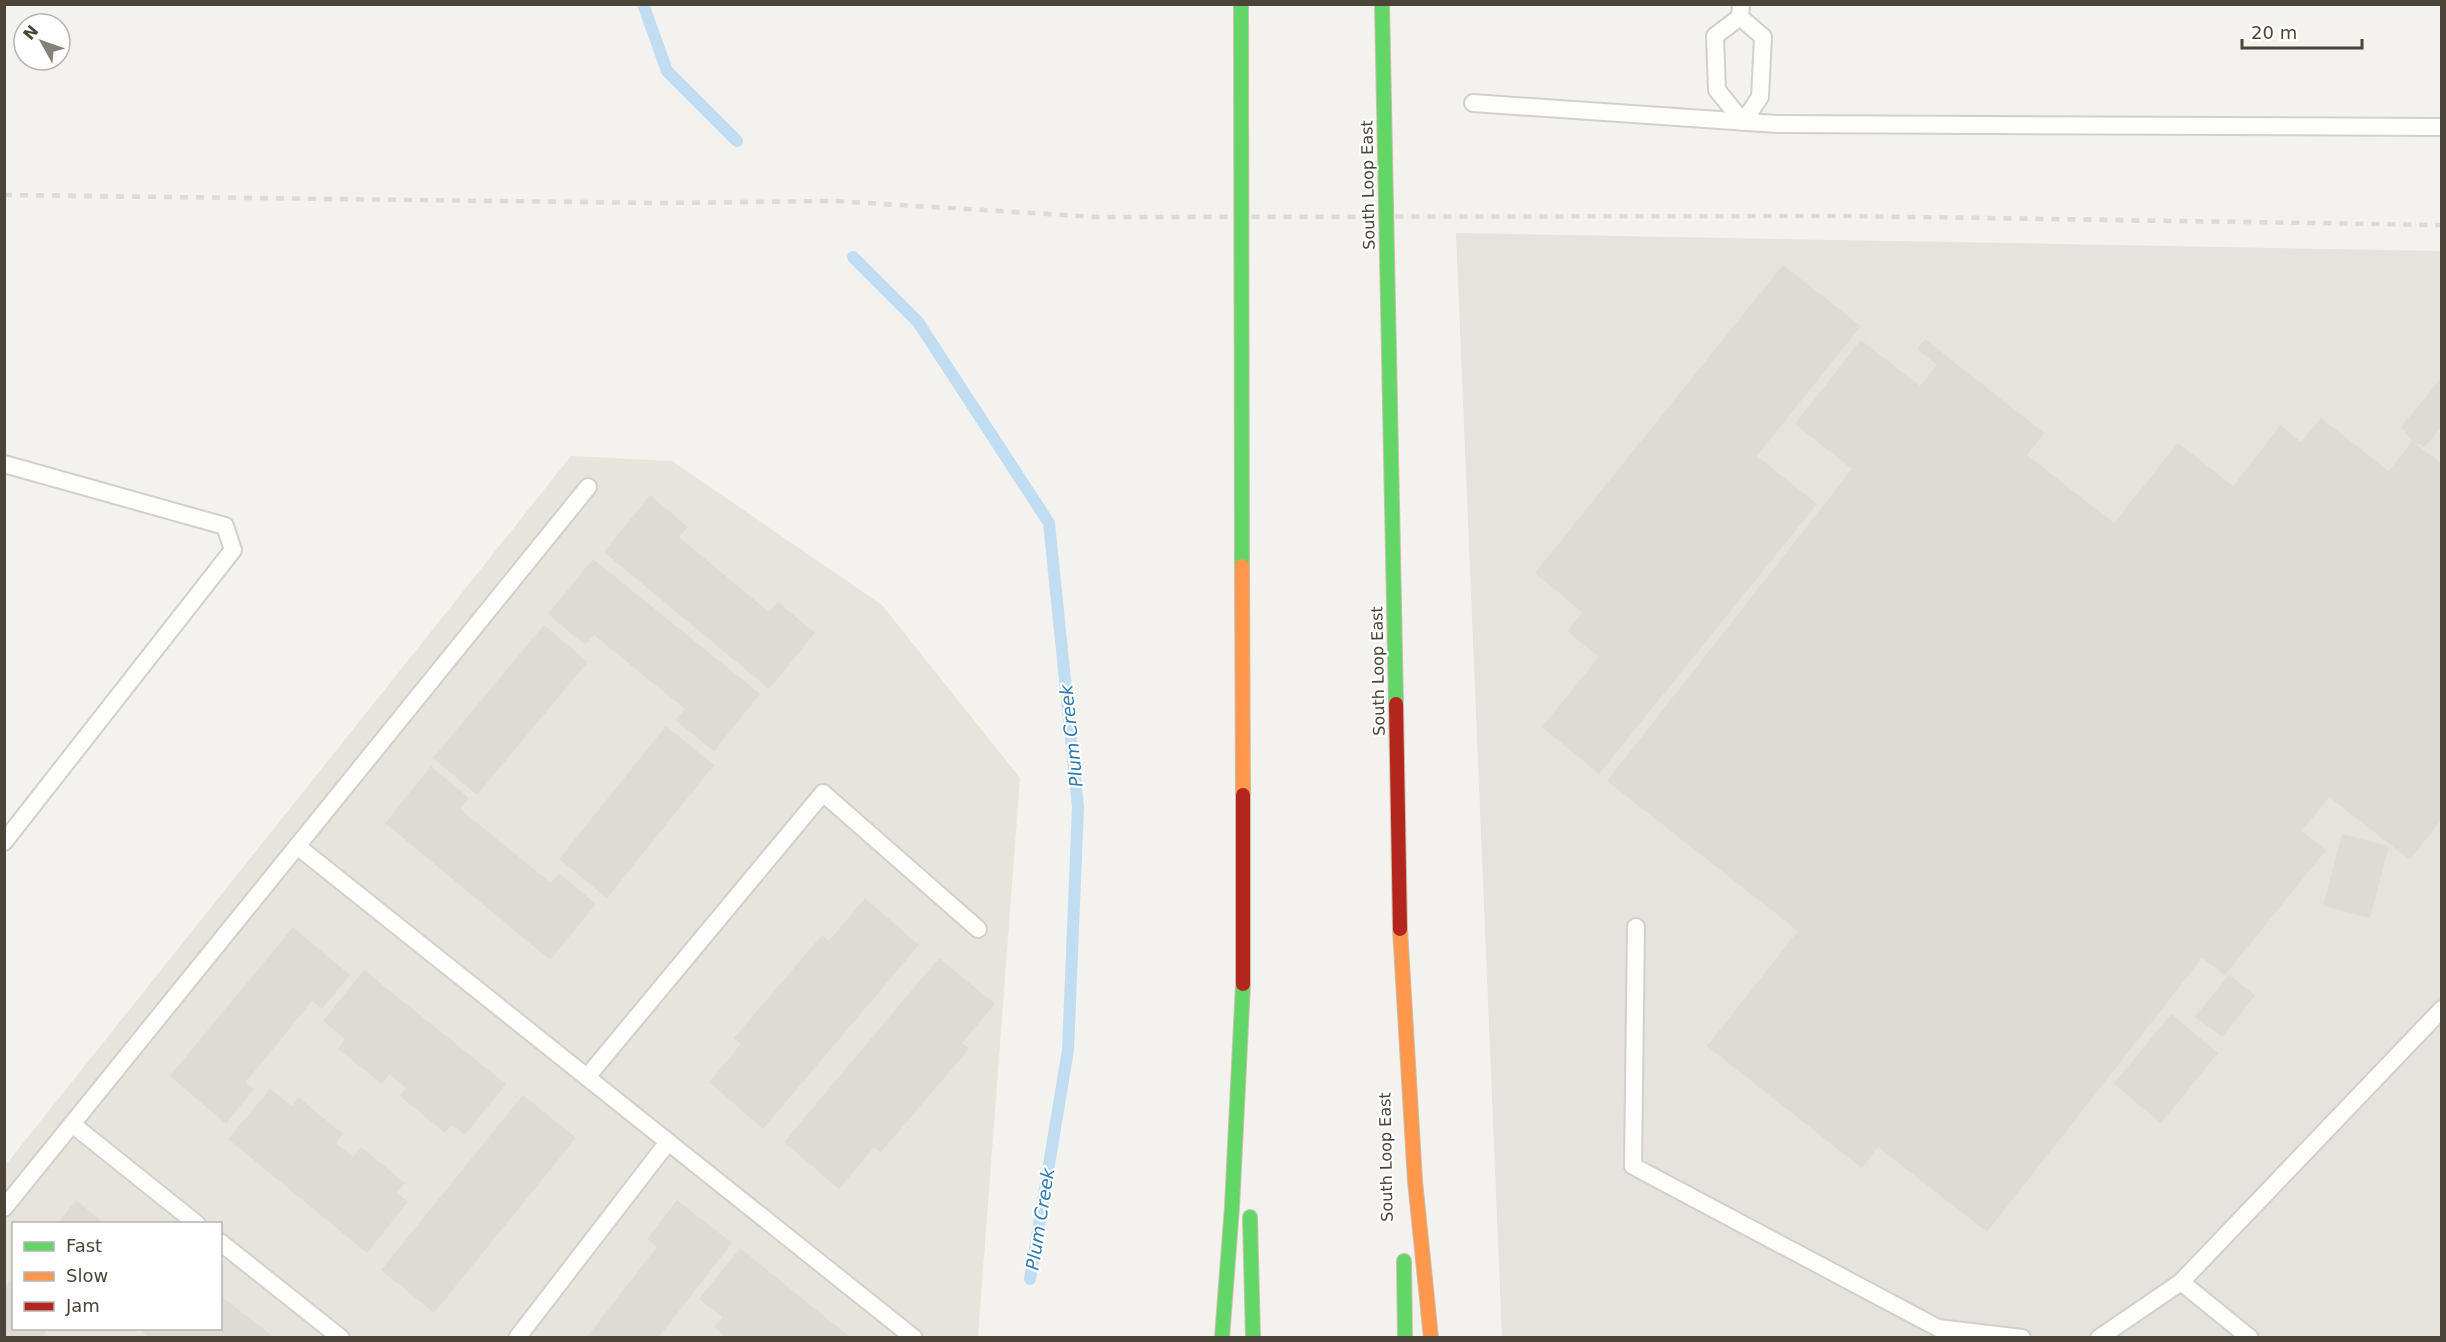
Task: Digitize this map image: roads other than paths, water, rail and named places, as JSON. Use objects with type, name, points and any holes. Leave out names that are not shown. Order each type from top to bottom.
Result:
[{"type":"highway","points":[[1241,4],[1244,984],[1248,1161]]},
{"type":"highway","name":"South Loop East","points":[[1382,4],[1404,1209]]},
{"type":"highway","points":[[1400,929],[1416,1181],[1431,1338]]},
{"type":"highway","points":[[1222,1338],[1232,1207],[1244,984]]},
{"type":"highway","points":[[1250,1208],[1253,1338]]},
{"type":"highway","name":"South Loop East","points":[[1404,1244],[1406,1338]]},
{"type":"lane","points":[[1741,10],[1763,37],[1761,97],[1743,122],[1717,90],[1715,36],[1741,10]]},
{"type":"lane","points":[[1473,103],[1789,124],[2442,127]]},
{"type":"lane","points":[[4,464],[225,526],[233,550],[4,842]]},
{"type":"lane","points":[[4,1208],[588,487]]},
{"type":"lane","points":[[587,1077],[823,793],[978,929]]},
{"type":"lane","points":[[297,846],[914,1338]]},
{"type":"lane","points":[[1636,927],[1633,1166],[1938,1328],[2022,1338]]},
{"type":"lane","points":[[2099,1338],[2181,1282],[2441,1011]]},
{"type":"lane","points":[[72,1124],[194,1222]]},
{"type":"lane","points":[[517,1338],[668,1142]]},
{"type":"lane","points":[[222,1244],[341,1338]]},
{"type":"lane","points":[[2181,1282],[2250,1338]]},
{"type":"waterway","name":"Plum Creek","points":[[643,4],[667,71],[737,141]]},
{"type":"waterway","name":"Plum Creek","points":[[853,257],[918,322],[1049,523],[1078,807],[1068,1050],[1030,1279]]},
{"type":"railway","points":[[4,195],[662,203],[836,201],[1096,217],[1849,216],[2442,225]]}]
